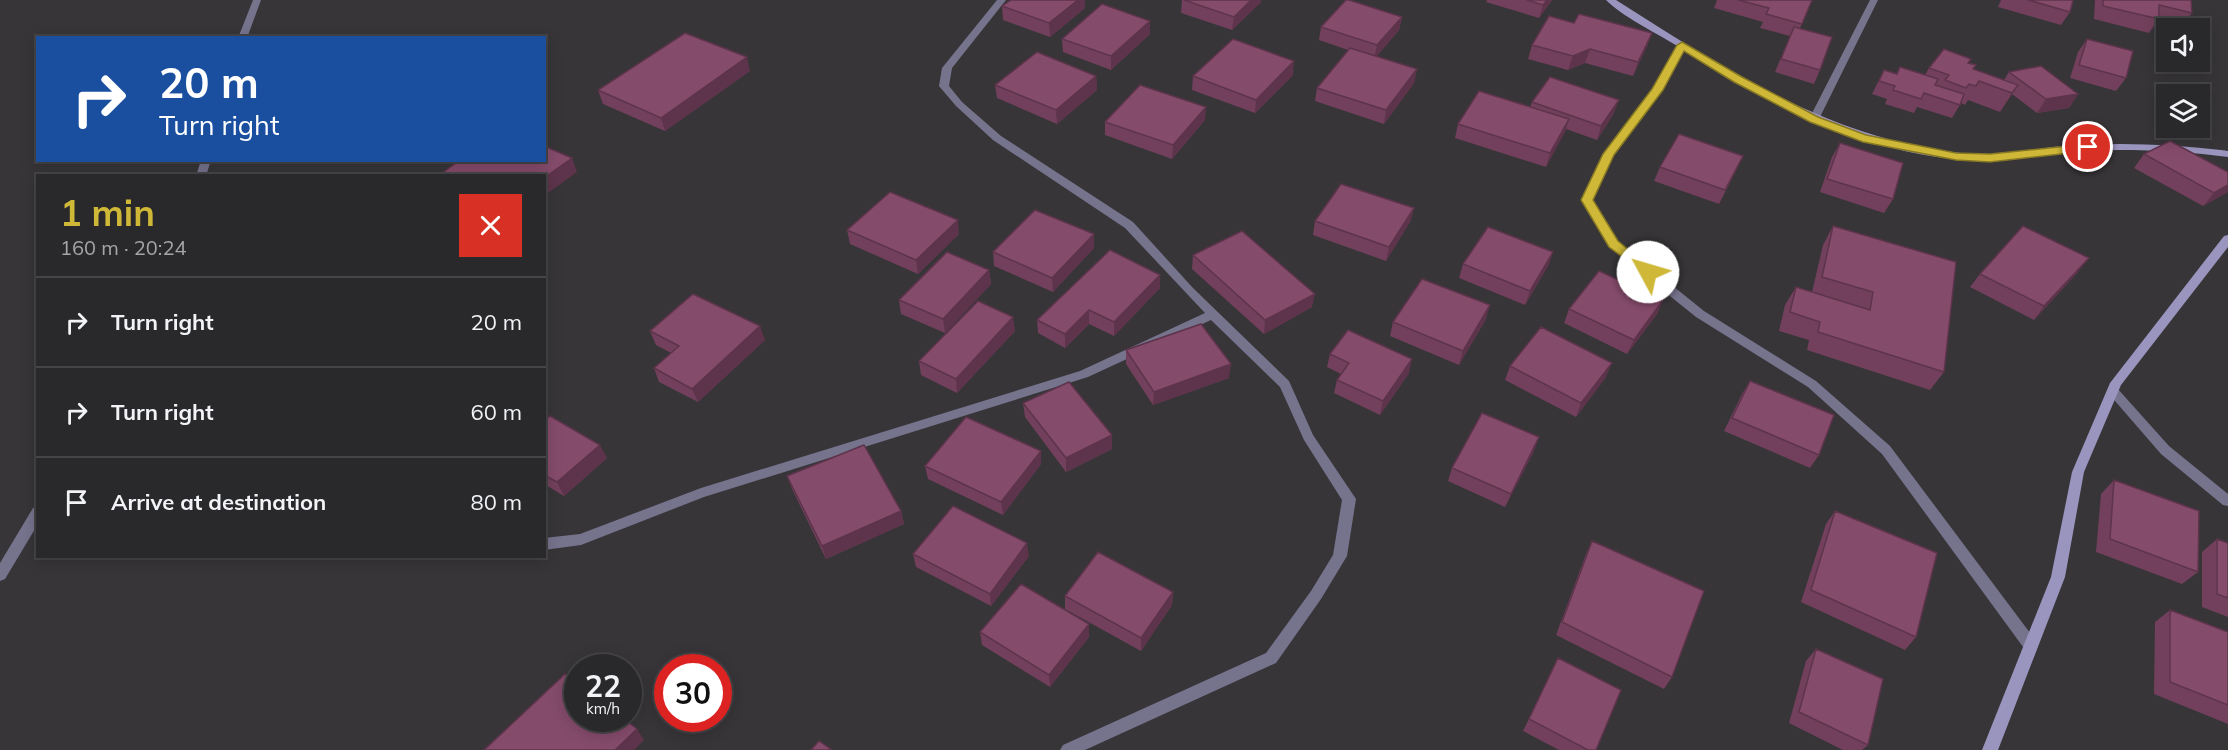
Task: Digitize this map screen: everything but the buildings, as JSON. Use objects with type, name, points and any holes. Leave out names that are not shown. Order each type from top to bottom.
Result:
[{"type":"main road","points":[[1610,0],[1738,80],[1814,119],[1863,138],[1956,156],[1990,158],[2049,150],[2107,146],[2228,154]]},
{"type":"main road","points":[[1990,750],[2058,578],[2078,472],[2116,384],[2228,239]]},
{"type":"street","points":[[243,36],[257,0]]},
{"type":"street","points":[[1002,0],[947,68],[944,86],[959,104],[997,138],[1130,225],[1213,314],[1285,384],[1308,437],[1349,499],[1340,556],[1316,595],[1271,658],[1068,750]]},
{"type":"street","points":[[1814,119],[1874,0]]},
{"type":"street","points":[[1682,45],[1657,90],[1609,154],[1587,200],[1613,244],[1700,314],[1812,384],[1886,450],[2031,646]]},
{"type":"street","points":[[546,544],[581,539],[701,493],[1084,374],[1213,314]]},
{"type":"street","points":[[2113,391],[2165,450],[2228,501]]},
{"type":"street","points":[[0,575],[36,515]]},
{"type":"route","points":[[1648,272],[1613,244],[1587,200],[1609,154],[1657,90],[1682,45],[1738,80],[1814,119],[1863,138],[1956,156],[1990,158],[2088,147]]}]
